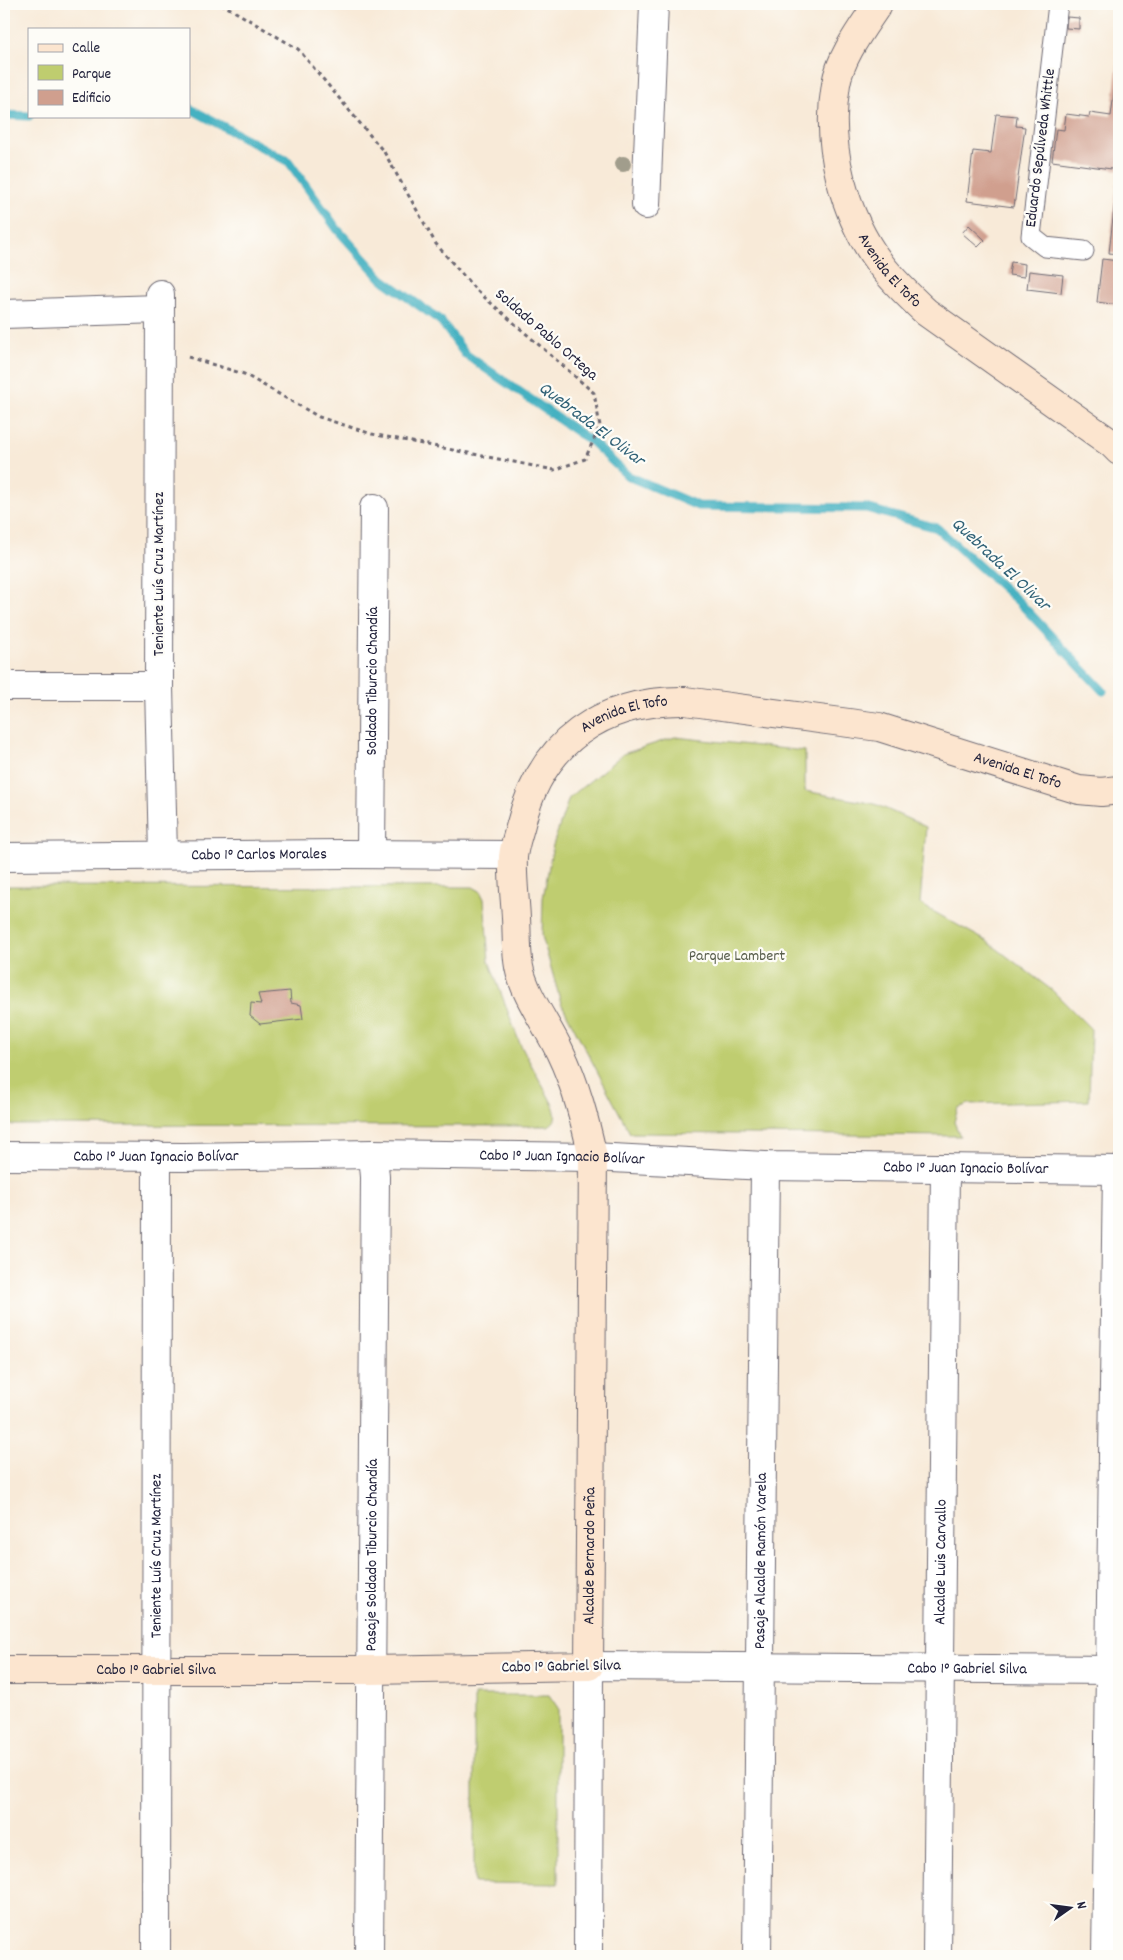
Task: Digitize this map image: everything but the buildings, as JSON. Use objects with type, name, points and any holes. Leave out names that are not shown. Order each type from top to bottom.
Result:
[{"type":"street","points":[[646,205],[654,4]]},
{"type":"street","name":"Avenida El Tofo","points":[[878,4],[851,46],[836,83],[833,114],[840,175],[849,207],[863,237],[886,271],[926,312],[1112,444],[1119,451]]},
{"type":"street","name":"Teniente Luís Cruz Martínez","points":[[4,314],[160,301],[159,686],[163,855]]},
{"type":"street","name":"Soldado Tiburcio Chandía","points":[[371,854],[374,508]]},
{"type":"street","points":[[4,686],[159,686]]},
{"type":"street","name":"Avenida El Tofo","points":[[593,1156],[580,1106],[562,1054],[527,990],[519,967],[513,855],[526,804],[537,780],[552,757],[571,738],[593,722],[617,710],[639,704],[685,701],[879,727],[1079,790],[1101,792],[1119,790]]},
{"type":"street","name":"Cabo 1° Carlos Morales","points":[[4,857],[371,854],[513,855]]},
{"type":"street","name":"Cabo 1° Juan Ignacio Bolívar","points":[[4,1156],[373,1154],[593,1156],[765,1166],[1118,1170]]},
{"type":"street","name":"Pasaje Soldado Tiburcio Chandía","points":[[369,1956],[375,1177],[373,1154]]},
{"type":"street","name":"Teniente Luís Cruz Martínez","points":[[156,1956],[157,1156]]},
{"type":"street","name":"Alcalde Bernardo Peña","points":[[588,1956],[593,1156]]},
{"type":"street","name":"Pasaje Alcalde Ramón Varela","points":[[757,1956],[765,1166]]},
{"type":"street","name":"Alcalde Luis Carvallo","points":[[936,1956],[945,1168]]},
{"type":"street","points":[[1106,1956],[1114,1670],[1118,1170]]},
{"type":"street","name":"Cabo 1° Gabriel Silva","points":[[4,1670],[371,1670],[589,1666],[1114,1670]]},
{"type":"lane","name":"Eduardo Sepúlveda Whittle","points":[[1058,4],[1031,236],[1045,247],[1084,251]]},
{"type":"path","name":"Soldado Pablo Ortega","points":[[160,349],[244,374],[319,417],[372,434],[554,470],[585,459],[600,426],[594,393],[475,289],[436,244],[384,152],[298,49],[222,4]]},
{"type":"green space","name":"Parque Lambert","points":[[675,737],[805,751],[805,791],[875,804],[926,827],[920,904],[988,942],[1053,991],[1091,1029],[1089,1101],[969,1104],[958,1108],[954,1122],[960,1136],[630,1133],[561,1003],[542,936],[543,898],[553,845],[569,798],[623,754]]},
{"type":"green space","points":[[4,886],[473,887],[480,891],[484,899],[489,961],[520,1044],[553,1105],[555,1120],[548,1126],[4,1125]]},
{"type":"green space","points":[[474,1695],[549,1695],[558,1708],[558,1884],[474,1883]]},
{"type":"waterway","name":"Quebrada El Olivar","points":[[190,109],[289,162],[337,229],[382,279],[441,321],[465,354],[592,442],[628,476],[698,506],[866,508],[937,528],[1019,602],[1103,691]]},
{"type":"waterway","name":"Quebrada El Olivar","points":[[4,115],[28,116]]}]
